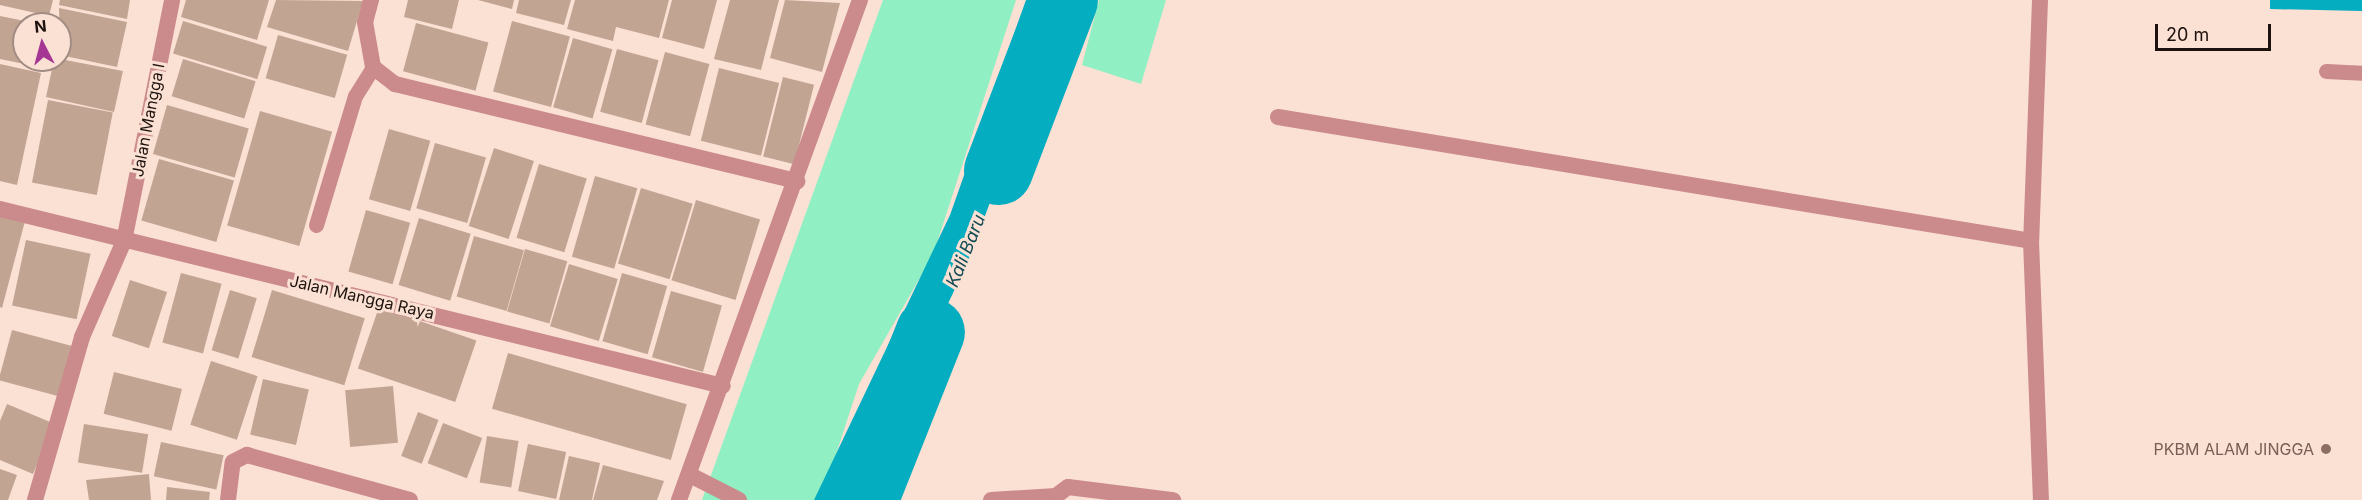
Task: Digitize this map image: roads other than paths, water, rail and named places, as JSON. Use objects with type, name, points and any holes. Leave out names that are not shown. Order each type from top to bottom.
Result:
[{"type":"street","name":"Jalan Mangga I","points":[[35,500],[82,337],[124,240],[172,0]]},
{"type":"street","points":[[371,0],[365,21],[373,68],[395,84],[797,181]]},
{"type":"street","points":[[679,500],[723,386],[860,0]]},
{"type":"street","points":[[2040,0],[2031,241],[2041,500]]},
{"type":"street","points":[[1278,117],[2031,241]]},
{"type":"street","name":"Jalan Mangga Raya","points":[[0,209],[723,386]]},
{"type":"street","points":[[228,500],[233,462],[248,455],[410,500]]},
{"type":"street","points":[[690,475],[738,500]]},
{"type":"street","points":[[991,500],[1056,496],[1068,488],[1173,500]]},
{"type":"lane","points":[[316,225],[355,96],[373,68]]},
{"type":"lane","points":[[2326,71],[2362,73]]},
{"type":"water","points":[[1026,0],[1066,0],[968,261],[856,500],[814,500],[950,215]]},
{"type":"water","points":[[2270,0],[2362,0],[2362,11],[2270,9]]},
{"type":"waterway","name":"Kali Baru","points":[[998,170],[1063,0]]},
{"type":"waterway","name":"Kali Baru","points":[[863,500],[930,332]]},
{"type":"place","name":"PKBM ALAM JINGGA","points":[[2326,449]]}]
